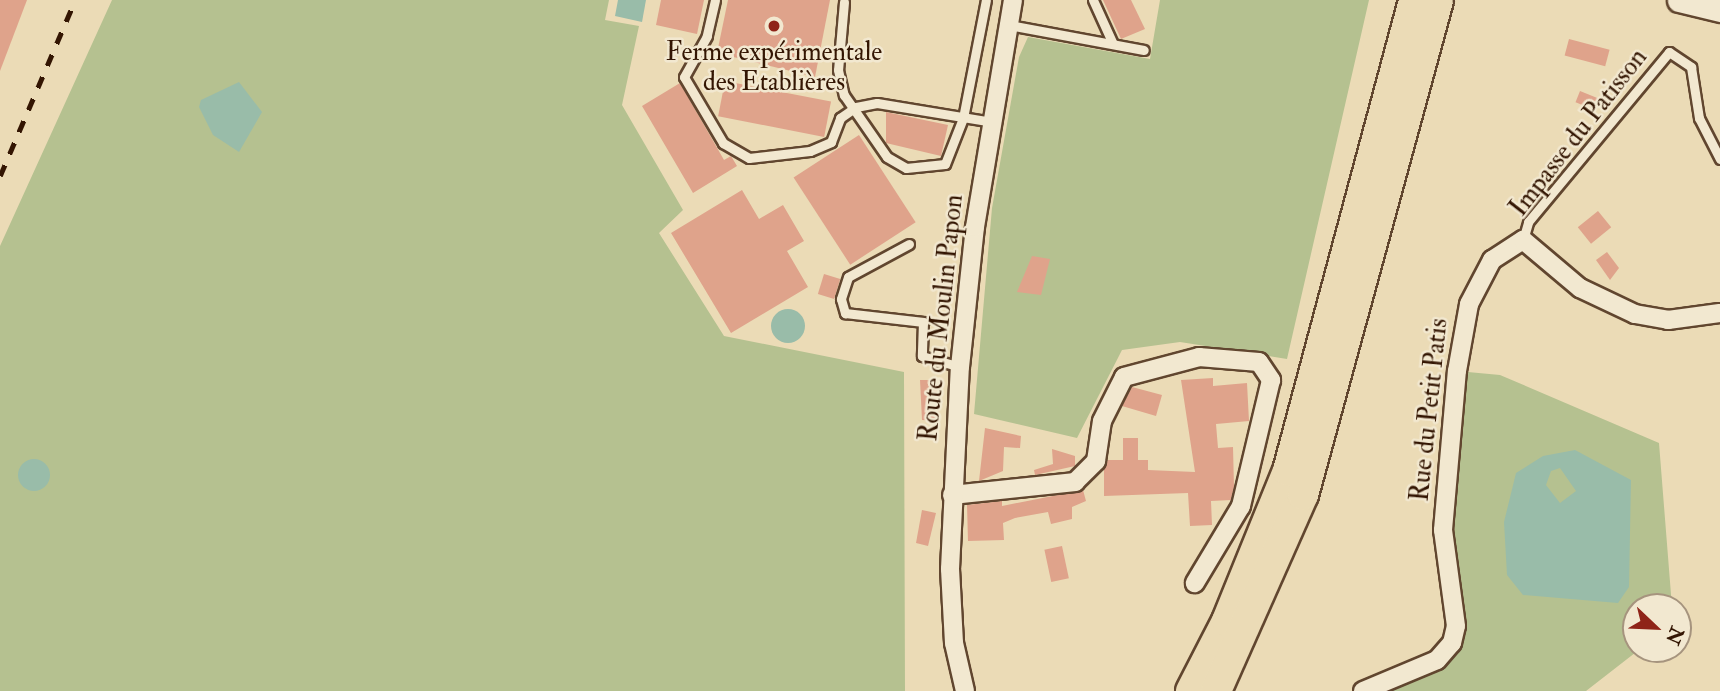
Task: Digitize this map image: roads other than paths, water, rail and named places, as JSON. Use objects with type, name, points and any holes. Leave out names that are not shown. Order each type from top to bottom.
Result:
[{"type":"highway","points":[[1191,691],[1227,621],[1288,471],[1414,0]]},
{"type":"highway","points":[[1216,691],[1303,495],[1438,0]]},
{"type":"main road","points":[[1685,1],[1720,12]]},
{"type":"street","name":"Route du Moulin Papon","points":[[965,691],[954,643],[952,495],[960,367],[993,122],[1013,0]]},
{"type":"street","points":[[1523,240],[1580,288],[1635,314],[1668,320],[1720,313]]},
{"type":"street","name":"Rue du Petit Patis","points":[[1363,691],[1437,660],[1452,643],[1456,626],[1443,530],[1459,358],[1474,288],[1492,260],[1523,240]]},
{"type":"street","points":[[952,495],[1075,482],[1096,461],[1102,421],[1124,377],[1199,357],[1259,362],[1271,380],[1241,506],[1195,583]]},
{"type":"lane","points":[[715,0],[707,36],[684,77],[723,143],[749,158],[810,151],[831,142],[840,118],[856,107],[877,103],[993,122]]},
{"type":"lane","points":[[844,2],[838,70],[844,95],[856,107],[887,157],[906,168],[945,164],[963,118],[986,0]]},
{"type":"lane","points":[[1093,0],[1113,44]]},
{"type":"lane","points":[[1009,25],[1144,50]]},
{"type":"lane","name":"Impasse du Patisson","points":[[1523,240],[1528,222],[1669,52],[1691,67],[1699,118],[1720,159]]},
{"type":"lane","points":[[909,244],[848,277],[841,299],[845,313],[923,322],[922,356],[960,367]]},
{"type":"railway","points":[[0,176],[75,0]]},
{"type":"place","name":"Ferme expérimentale des Etablières","points":[[774,26]]}]
